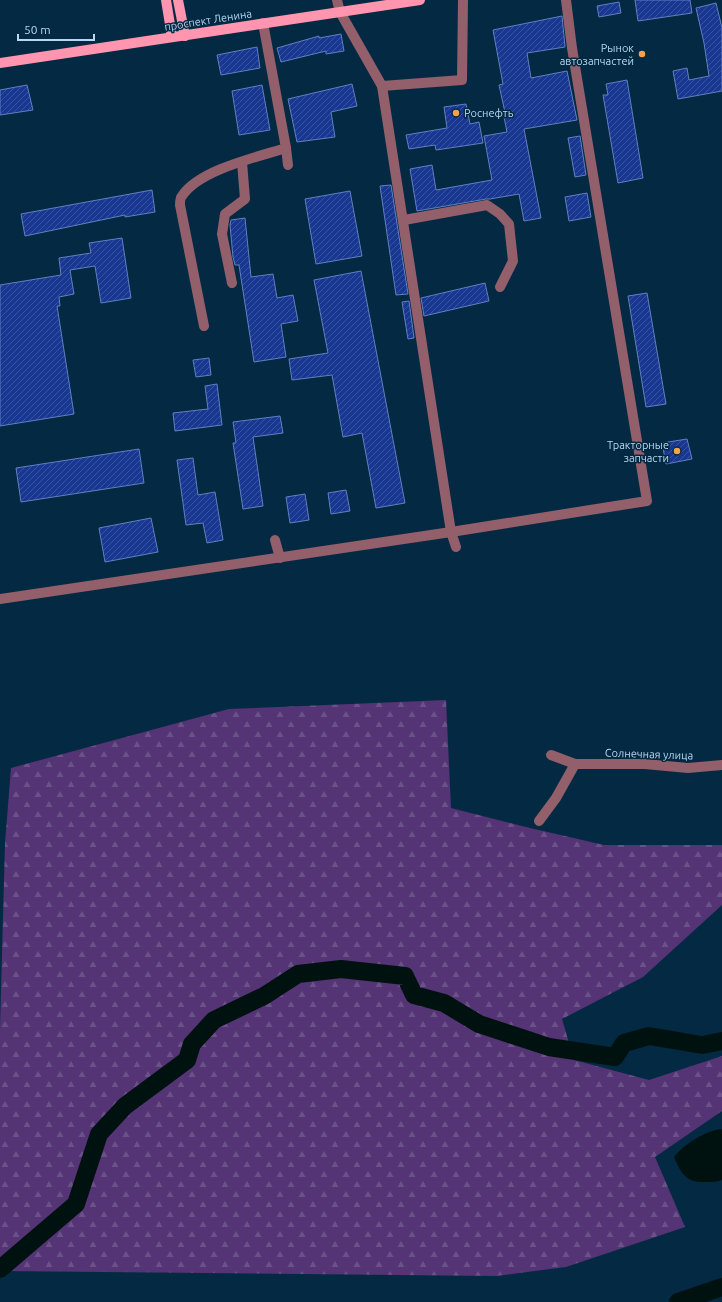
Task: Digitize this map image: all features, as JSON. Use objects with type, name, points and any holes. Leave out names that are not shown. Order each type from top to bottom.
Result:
[{"type":"main road","points":[[166,0],[172,37]]},
{"type":"main road","points":[[178,0],[185,36]]},
{"type":"main road","name":"проспект Ленина","points":[[0,63],[420,0]]},
{"type":"street","points":[[337,0],[340,12],[382,86],[404,220],[451,532],[456,547]]},
{"type":"street","points":[[382,86],[462,80],[463,0]]},
{"type":"street","points":[[0,599],[280,558],[647,501],[572,48],[566,0]]},
{"type":"street","points":[[263,23],[288,165]]},
{"type":"street","points":[[204,326],[180,204],[181,196],[205,176],[225,167],[286,148]]},
{"type":"street","points":[[232,283],[222,234],[225,214],[246,199],[242,162]]},
{"type":"street","points":[[404,220],[487,205],[500,214],[509,224],[512,261],[500,287]]},
{"type":"street","points":[[275,540],[280,558]]},
{"type":"street","points":[[539,821],[556,798],[575,764],[551,755]]},
{"type":"street","name":"Солнечная улица","points":[[575,764],[645,764],[688,768],[722,765]]},
{"type":"green space","points":[[446,700],[451,808],[604,845],[722,845],[722,905],[643,977],[562,1019],[574,1060],[649,1080],[722,1056],[722,1111],[655,1157],[685,1227],[566,1267],[496,1276],[0,1271],[0,1029],[5,843],[11,768],[229,709]]},
{"type":"shaded area","points":[[722,1129],[722,1180],[714,1182],[699,1182],[689,1179],[682,1173],[674,1157],[695,1139],[709,1132]]},
{"type":"building","points":[[635,0],[690,0],[692,13],[638,21]]},
{"type":"building","points":[[619,2],[621,13],[599,17],[597,6]]},
{"type":"building","points":[[716,3],[722,28],[722,91],[678,99],[673,71],[687,68],[689,80],[709,76],[704,43],[696,8]]},
{"type":"building","points":[[562,16],[565,47],[527,53],[531,78],[567,71],[577,120],[524,129],[541,218],[524,221],[519,194],[417,211],[410,169],[432,165],[436,190],[492,180],[484,136],[507,132],[504,117],[506,117],[499,85],[503,84],[493,30]]},
{"type":"building","points":[[341,34],[344,51],[326,54],[326,51],[281,62],[277,48],[319,36],[319,38]]},
{"type":"building","points":[[257,47],[260,68],[221,75],[217,55]]},
{"type":"building","points":[[627,80],[643,178],[618,183],[603,95],[608,95],[606,84]]},
{"type":"building","points":[[352,84],[357,106],[331,112],[335,137],[297,142],[288,99]]},
{"type":"building","points":[[27,85],[33,110],[0,115],[0,90]]},
{"type":"building","points":[[262,85],[270,130],[239,135],[232,91]]},
{"type":"building","points":[[466,104],[470,124],[479,122],[483,143],[436,150],[435,145],[409,149],[406,135],[447,128],[444,107]]},
{"type":"building","points":[[580,136],[586,175],[575,177],[568,138]]},
{"type":"building","points":[[391,185],[408,294],[396,295],[380,186]]},
{"type":"building","points":[[152,190],[155,212],[125,217],[125,215],[25,236],[21,214]]},
{"type":"building","points":[[350,191],[362,256],[316,264],[305,199]]},
{"type":"building","points":[[587,193],[591,217],[569,221],[565,197]]},
{"type":"building","points":[[245,218],[251,277],[273,274],[277,298],[293,295],[298,321],[281,324],[286,357],[254,362],[239,265],[235,265],[233,257],[230,225],[231,220]]},
{"type":"building","points":[[122,238],[131,298],[101,303],[95,266],[70,270],[74,294],[59,297],[60,306],[57,306],[74,414],[0,426],[0,285],[61,275],[59,258],[91,253],[89,243]]},
{"type":"building","points":[[361,271],[405,503],[376,508],[362,433],[343,437],[332,375],[292,380],[289,359],[328,353],[314,280]]},
{"type":"building","points":[[485,283],[489,301],[424,316],[421,298]]},
{"type":"building","points":[[647,293],[666,404],[646,407],[628,296]]},
{"type":"building","points":[[409,301],[414,338],[408,339],[402,302]]},
{"type":"building","points":[[209,358],[211,375],[196,377],[193,360]]},
{"type":"building","points":[[217,384],[222,425],[175,431],[173,413],[208,409],[205,386]]},
{"type":"building","points":[[280,416],[283,433],[253,437],[263,506],[243,509],[233,443],[236,443],[233,422]]},
{"type":"building","name":"Тракторные запчасти","points":[[687,439],[692,459],[666,464],[662,443]]},
{"type":"building","points":[[139,449],[144,483],[21,502],[16,468]]},
{"type":"building","points":[[193,458],[198,495],[215,492],[223,540],[207,543],[203,523],[186,525],[177,460]]},
{"type":"building","points":[[346,490],[350,511],[331,514],[328,493]]},
{"type":"building","points":[[305,494],[309,520],[290,523],[286,497]]},
{"type":"building","points":[[151,518],[158,552],[105,562],[99,528]]},
{"type":"waterway","points":[[0,1269],[76,1204],[99,1134],[125,1106],[187,1060],[192,1044],[214,1020],[264,996],[298,974],[341,969],[405,976],[414,995],[444,1003],[479,1024],[549,1047],[615,1057],[624,1043],[649,1036],[702,1045],[722,1041]]},
{"type":"waterway","points":[[678,1302],[722,1287]]},
{"type":"place","name":"Рынок автозапчастей","points":[[642,54]]},
{"type":"place","name":"Роснефть","points":[[456,113]]},
{"type":"place","name":"Тракторные запчасти","points":[[677,451]]}]
